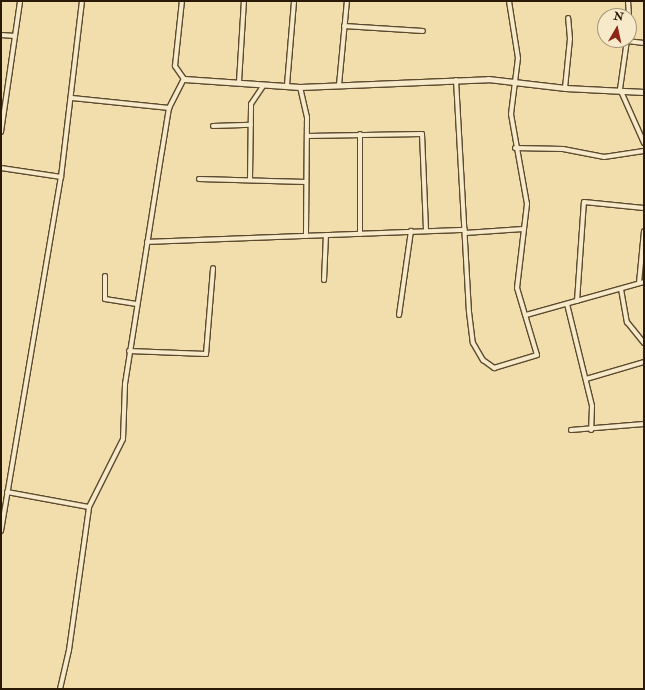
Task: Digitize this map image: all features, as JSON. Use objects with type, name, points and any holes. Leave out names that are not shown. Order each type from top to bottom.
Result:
[{"type":"street","points":[[1,132],[3,99],[20,1]]},
{"type":"street","points":[[1,531],[6,510],[7,492],[61,177],[72,98],[82,1]]},
{"type":"street","points":[[182,1],[175,66],[184,78],[300,87],[456,80],[515,80],[565,88],[620,89],[644,92]]},
{"type":"street","points":[[238,82],[244,1]]},
{"type":"street","points":[[287,85],[294,1]]},
{"type":"street","points":[[339,85],[346,1]]},
{"type":"street","points":[[456,80],[469,312],[473,343],[483,360],[494,368],[537,355],[517,288],[527,204],[515,148],[511,114],[518,58],[509,1]]},
{"type":"street","points":[[565,88],[570,39],[568,18]]},
{"type":"street","points":[[344,26],[423,31]]},
{"type":"street","points":[[1,34],[15,36]]},
{"type":"street","points":[[626,48],[620,89],[644,143]]},
{"type":"street","points":[[60,689],[69,650],[89,507],[123,439],[121,414],[129,351],[169,108],[184,78]]},
{"type":"street","points":[[250,179],[251,104],[264,85]]},
{"type":"street","points":[[300,87],[307,136],[306,236]]},
{"type":"street","points":[[72,98],[169,108]]},
{"type":"street","points":[[213,126],[251,125]]},
{"type":"street","points":[[360,134],[360,234]]},
{"type":"street","points":[[307,136],[422,134],[426,230]]},
{"type":"street","points":[[515,148],[563,149],[604,157],[644,151]]},
{"type":"street","points":[[1,168],[61,177]]},
{"type":"street","points":[[199,179],[250,179],[306,182]]},
{"type":"street","points":[[577,301],[584,202],[644,208]]},
{"type":"street","points":[[147,242],[426,230],[465,231],[523,229]]},
{"type":"street","points":[[399,315],[411,231]]},
{"type":"street","points":[[526,315],[642,282],[644,231]]},
{"type":"street","points":[[324,280],[326,235]]},
{"type":"street","points":[[129,351],[206,354],[213,268]]},
{"type":"street","points":[[105,276],[105,299],[137,304]]},
{"type":"street","points":[[620,289],[628,322],[644,343]]},
{"type":"street","points":[[567,304],[586,379],[591,430]]},
{"type":"street","points":[[586,379],[644,362]]},
{"type":"street","points":[[571,430],[591,430],[644,424]]},
{"type":"street","points":[[7,492],[89,507]]},
{"type":"street","points":[[1,509],[6,510]]}]
